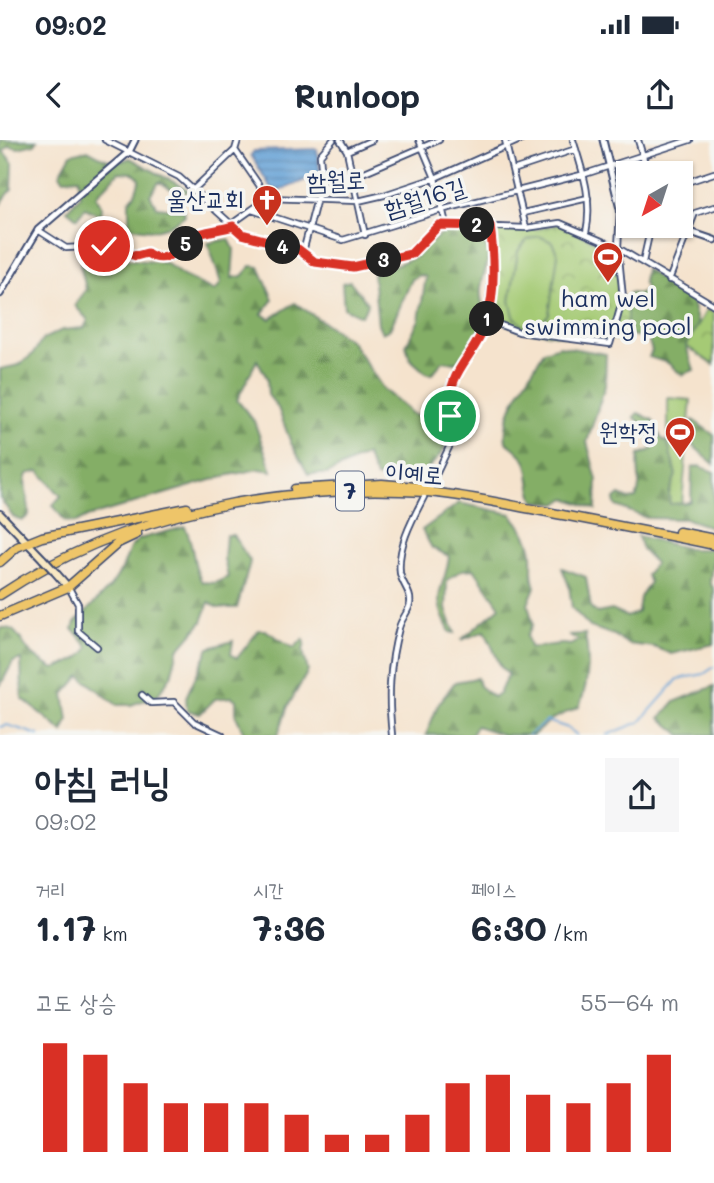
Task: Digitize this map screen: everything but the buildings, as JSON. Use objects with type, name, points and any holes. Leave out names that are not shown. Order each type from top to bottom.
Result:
[{"type":"highway","name":"이예로","points":[[0,589],[37,567],[111,534],[187,511],[297,488],[382,484],[471,494],[714,539]]},
{"type":"highway","name":"이예로","points":[[0,595],[104,541],[187,511],[286,494],[429,492],[714,545]]},
{"type":"highway","points":[[0,562],[17,547],[42,537],[187,511]]},
{"type":"highway","points":[[0,616],[68,587],[118,543],[187,511]]},
{"type":"main road","points":[[0,514],[68,587]]},
{"type":"street","points":[[105,140],[179,177],[242,234],[303,252],[315,262],[353,267],[411,254],[439,225],[526,228],[560,223],[618,247],[714,305]]},
{"type":"street","points":[[0,294],[38,230],[128,152],[135,140]]},
{"type":"street","points":[[194,189],[235,150],[237,140]]},
{"type":"street","points":[[303,252],[322,179],[320,155],[333,140]]},
{"type":"street","points":[[340,140],[347,151],[365,235]]},
{"type":"street","points":[[347,151],[372,140]]},
{"type":"street","points":[[419,140],[435,178],[446,224]]},
{"type":"street","points":[[353,177],[439,140]]},
{"type":"street","name":"함월로","points":[[268,198],[358,201],[435,178],[506,143],[520,140]]},
{"type":"street","points":[[573,140],[585,174],[590,213],[586,233]]},
{"type":"street","points":[[603,140],[616,192]]},
{"type":"street","points":[[639,140],[644,161]]},
{"type":"street","name":"함월16길","points":[[252,210],[339,240],[365,235],[441,210],[585,174],[690,140]]},
{"type":"street","points":[[506,143],[526,228]]},
{"type":"street","points":[[513,170],[576,149]]},
{"type":"street","points":[[38,230],[66,248],[104,246],[136,256],[147,253],[161,258],[172,256],[197,234],[233,225],[268,198],[235,150]]},
{"type":"street","points":[[693,180],[714,173]]},
{"type":"street","points":[[523,213],[588,198]]},
{"type":"street","points":[[693,217],[695,213],[714,207]]},
{"type":"street","points":[[432,483],[452,443],[449,399],[451,383],[487,320],[495,258],[490,226]]},
{"type":"street","points":[[693,232],[714,240]]},
{"type":"street","points":[[487,320],[519,332],[610,344],[623,298],[618,238]]},
{"type":"street","points":[[643,262],[648,238]]},
{"type":"street","points":[[669,280],[684,238]]},
{"type":"street","points":[[392,735],[392,698],[388,683],[399,625],[409,608],[410,599],[400,571],[404,540],[424,497]]},
{"type":"street","points":[[68,587],[78,604],[78,631],[97,647]]},
{"type":"street","points":[[142,695],[151,703],[174,702],[194,722],[222,735]]},
{"type":"green space","points":[[0,140],[37,140],[35,144],[18,148],[10,146],[3,151],[13,163],[12,189],[0,205]]},
{"type":"green space","points":[[88,150],[114,161],[130,158],[190,191],[180,194],[159,182],[150,195],[157,207],[184,210],[185,215],[158,229],[129,226],[129,201],[135,194],[140,179],[133,173],[119,172],[96,196],[102,207],[101,216],[85,208],[77,218],[67,210],[80,196],[79,178],[63,179],[60,174],[71,154]]},
{"type":"green space","points":[[559,224],[615,250],[620,296],[627,298],[627,334],[617,340],[611,338],[605,342],[518,329],[491,317],[493,233],[496,230],[538,229]]},
{"type":"green space","points":[[463,229],[476,231],[487,248],[488,260],[481,291],[483,323],[470,348],[455,363],[443,361],[432,374],[427,374],[410,359],[406,345],[419,320],[426,277],[420,275],[412,279],[390,329],[382,333],[378,324],[373,273],[414,258],[439,235]]},
{"type":"green space","points":[[539,236],[552,242],[558,255],[549,314],[542,322],[523,326],[514,316],[510,301],[518,251],[527,240]]},
{"type":"green space","points":[[229,239],[234,249],[232,278],[242,276],[251,266],[259,267],[273,299],[262,314],[270,319],[295,303],[352,342],[384,390],[414,415],[447,424],[448,440],[440,455],[427,470],[412,478],[396,480],[376,477],[366,455],[327,474],[308,474],[291,443],[278,408],[268,395],[267,378],[257,360],[237,400],[254,421],[272,471],[259,469],[225,476],[87,517],[76,523],[65,521],[53,505],[61,496],[39,471],[27,474],[29,515],[22,521],[13,517],[0,498],[0,369],[19,365],[33,354],[43,339],[62,330],[84,328],[88,320],[75,306],[86,289],[80,264],[83,255],[166,263],[183,276],[215,291],[221,283],[208,243]]},
{"type":"green space","points":[[645,269],[692,302],[698,325],[686,346],[694,370],[682,375],[668,363],[649,357],[652,351],[648,339],[627,334],[627,298],[629,293],[641,294],[646,289],[643,282]]},
{"type":"green space","points":[[350,281],[368,304],[361,316],[344,308],[342,283]]},
{"type":"green space","points":[[707,309],[714,313],[714,365],[686,346]]},
{"type":"green space","points":[[559,346],[606,354],[605,386],[587,442],[597,480],[596,509],[566,498],[557,504],[535,501],[527,463],[506,442],[508,418],[518,395],[544,351]]},
{"type":"green space","name":"원학정","points":[[668,398],[691,400],[682,503],[670,504],[669,494],[676,475],[668,443]]},
{"type":"green space","points":[[638,413],[653,420],[661,438],[668,443],[676,475],[669,494],[683,504],[691,501],[692,468],[699,466],[714,472],[714,528],[687,519],[647,518],[616,506],[614,500],[620,495],[629,499],[636,498],[639,487],[639,455],[653,449],[645,426],[634,417]]},
{"type":"green space","points":[[693,420],[714,435],[714,464],[689,442]]},
{"type":"green space","points":[[459,503],[511,514],[527,538],[531,549],[535,587],[528,604],[533,624],[527,636],[530,647],[570,645],[579,640],[568,635],[585,634],[588,671],[579,707],[552,719],[533,735],[504,735],[476,726],[471,735],[426,735],[438,705],[455,682],[477,678],[479,686],[493,697],[499,694],[508,674],[501,667],[485,631],[461,640],[500,607],[474,569],[462,570],[447,580],[446,609],[455,633],[450,632],[440,608],[440,592],[449,556],[432,548],[422,530]]},
{"type":"green space","points":[[185,527],[202,582],[215,583],[228,577],[224,559],[226,535],[233,535],[250,561],[237,608],[218,608],[209,602],[202,622],[178,650],[171,676],[157,696],[131,705],[117,705],[80,676],[64,694],[68,720],[63,732],[22,698],[21,659],[13,662],[0,686],[0,628],[10,629],[18,635],[32,655],[54,669],[74,661],[88,647],[73,629],[75,623],[110,587],[122,569],[130,548],[139,539]]},
{"type":"green space","points":[[638,536],[689,549],[714,549],[710,582],[714,590],[714,644],[671,654],[654,647],[628,644],[614,635],[590,627],[572,608],[569,586],[562,568],[586,577],[591,608],[597,613],[612,610],[627,617],[638,612],[640,597],[650,582],[646,575],[655,563],[642,550]]},
{"type":"green space","points":[[259,630],[265,630],[294,648],[303,639],[305,642],[303,651],[308,671],[288,706],[278,735],[245,735],[236,716],[236,700],[232,697],[215,699],[200,714],[187,710],[186,697],[209,648],[233,641],[231,654],[237,658]]},
{"type":"green space","points":[[714,686],[714,735],[681,735],[660,718],[674,702]]},
{"type":"water","points":[[317,149],[320,174],[274,193],[251,155],[254,151]]},
{"type":"waterway","points":[[607,735],[640,722],[678,679],[704,674],[714,667]]},
{"type":"waterway","points":[[528,735],[547,721],[568,728],[577,735]]},
{"type":"waterway","points":[[0,727],[7,725],[39,735]]},
{"type":"place","name":"울산교회","points":[[267,227]]},
{"type":"place","name":"ham wel swimming pool","points":[[608,284]]},
{"type":"place","name":"원학정","points":[[680,459]]},
{"type":"route","points":[[104,246],[111,251],[136,256],[147,253],[161,258],[172,256],[197,234],[209,234],[233,226],[242,234],[276,246],[298,249],[315,262],[353,267],[411,254],[439,225],[490,226],[495,258],[487,320],[451,383],[450,416]]}]
